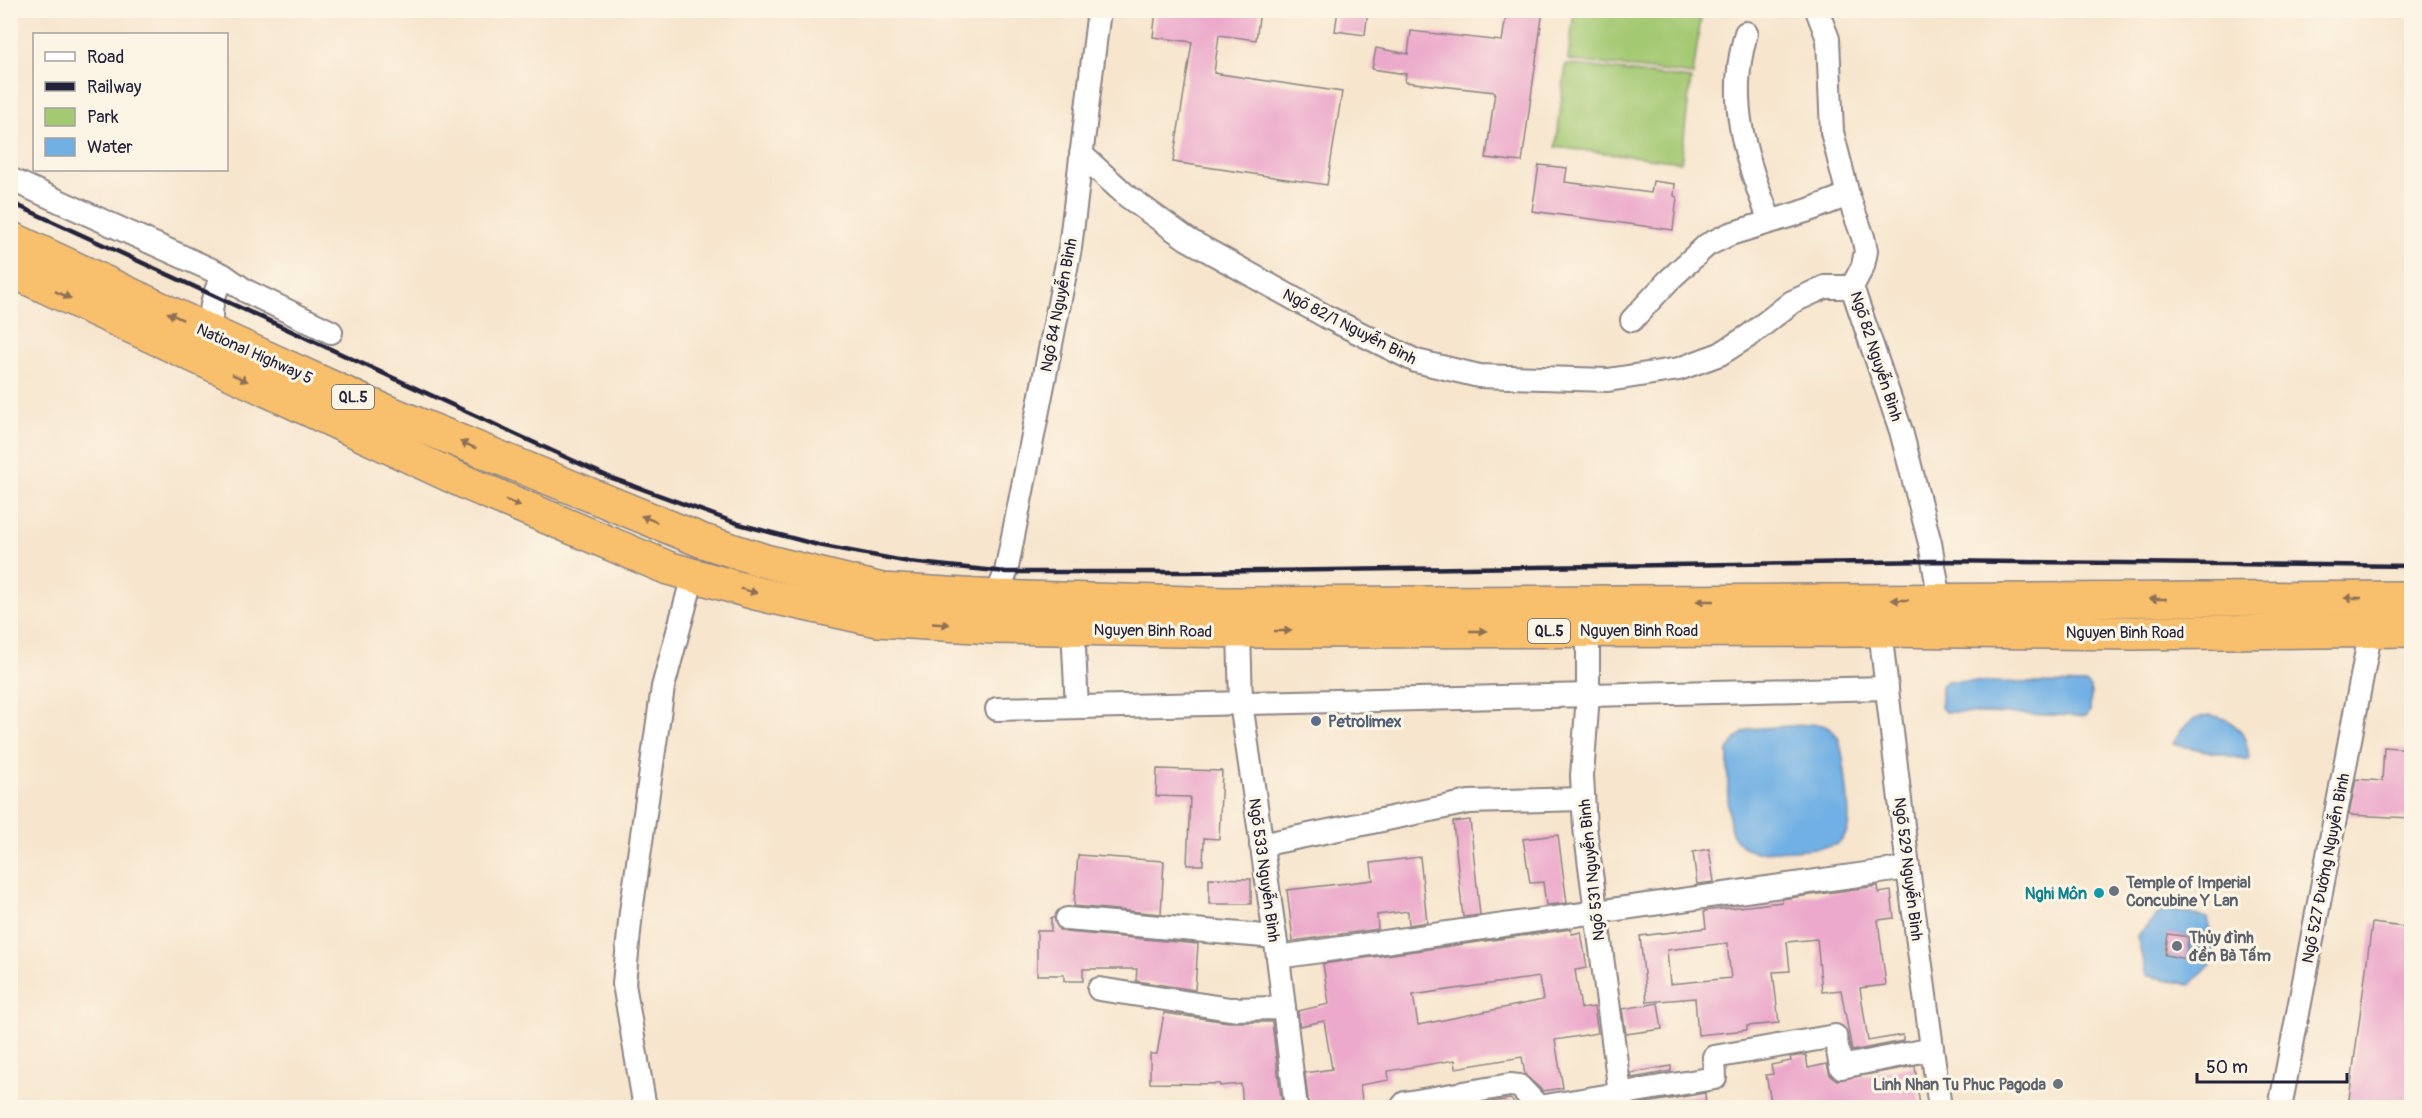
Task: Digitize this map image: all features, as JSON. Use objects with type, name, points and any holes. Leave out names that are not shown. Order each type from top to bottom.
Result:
[{"type":"highway","name":"National Highway 5","points":[[10,238],[368,404],[703,541]]},
{"type":"highway","name":"National Highway 5","points":[[10,270],[471,485],[668,568],[693,576]]},
{"type":"highway","name":"Nguyen Binh Road","points":[[703,541],[765,561],[882,590],[996,597],[1226,604],[2412,598]]},
{"type":"highway","name":"Nguyen Binh Road","points":[[693,576],[755,593],[877,620],[1073,628],[1239,631],[1880,630],[2136,633],[2412,630]]},
{"type":"street","name":"Ngõ 84 Nguyễn Bình","points":[[996,597],[1006,572],[1070,248],[1099,10]]},
{"type":"street","name":"Ngõ 82 Nguyễn Bình","points":[[1817,10],[1828,39],[1832,132],[1848,195],[1866,251],[1863,266],[1852,287],[1901,431],[1930,543],[1940,600]]},
{"type":"street","points":[[1746,33],[1738,69],[1740,124],[1750,171],[1770,221]]},
{"type":"street","name":"Ngõ 82/1 Nguyễn Bình","points":[[1081,154],[1127,196],[1187,238],[1297,300],[1416,361],[1479,376],[1608,380],[1679,369],[1720,354],[1750,335],[1792,302],[1825,287],[1852,287]]},
{"type":"street","points":[[10,179],[223,275],[246,291],[331,332]]},
{"type":"street","points":[[1632,320],[1668,280],[1707,245],[1730,234],[1809,210],[1848,195]]},
{"type":"street","points":[[212,333],[210,310],[213,295],[223,275]]},
{"type":"street","points":[[645,1107],[624,984],[633,900],[663,687],[693,576]]},
{"type":"street","points":[[1073,628],[1077,707]]},
{"type":"street","name":"Ngõ 527 Đường Nguyễn Bình","points":[[2280,1107],[2371,629]]},
{"type":"street","name":"Ngõ 531 Nguyễn Bình","points":[[1588,630],[1588,695],[1583,738],[1583,799],[1595,912],[1621,1101]]},
{"type":"street","name":"Ngõ 529 Nguyễn Bình","points":[[1880,630],[1908,868],[1940,1107]]},
{"type":"street","name":"Ngõ 533 Nguyễn Bình","points":[[1239,631],[1241,703],[1296,1107]]},
{"type":"street","points":[[998,709],[1887,688]]},
{"type":"street","points":[[1261,845],[1468,802],[1583,799]]},
{"type":"street","points":[[1067,919],[1276,947],[1595,912],[1908,868]]},
{"type":"street","points":[[1099,989],[1230,1009],[1284,1008]]},
{"type":"street","points":[[1401,1107],[1405,1103],[1510,1085],[1519,1086],[1539,1107],[1621,1101],[1715,1078],[1714,1057],[1835,1036],[1840,1067],[1932,1049]]},
{"type":"green space","points":[[1574,11],[1702,11],[1693,75],[1568,60]]},
{"type":"green space","points":[[1566,64],[1691,79],[1681,162],[1556,147]]},
{"type":"water","points":[[1946,681],[2087,684],[2091,688],[2090,712],[2086,716],[1945,712],[1941,707],[1941,686]]},
{"type":"water","points":[[2210,715],[2227,720],[2239,729],[2246,743],[2249,760],[2173,744],[2179,732],[2187,724],[2197,718]]},
{"type":"water","points":[[1817,724],[1831,729],[1839,742],[1844,765],[1849,820],[1847,831],[1839,843],[1812,849],[1756,852],[1743,846],[1733,836],[1729,819],[1728,751],[1730,747],[1740,735],[1751,729]]},
{"type":"water","points":[[2165,908],[2208,918],[2217,959],[2190,985],[2146,975],[2137,936]],"holes":[[[2169,934],[2189,937],[2186,958],[2165,955]]]},
{"type":"building","points":[[1156,10],[1260,10],[1256,40],[1219,35],[1214,73],[1342,92],[1327,185],[1173,162],[1192,42],[1153,37]]},
{"type":"building","points":[[1338,10],[1368,10],[1365,35],[1335,31]]},
{"type":"building","points":[[1507,10],[1543,10],[1522,162],[1486,158],[1495,92],[1405,82],[1406,74],[1372,69],[1376,48],[1408,54],[1411,31],[1502,41]]},
{"type":"building","points":[[1539,165],[1567,168],[1565,182],[1651,193],[1653,181],[1675,184],[1674,196],[1677,197],[1673,230],[1532,211]]},
{"type":"building","points":[[2384,747],[2412,749],[2412,818],[2349,815],[2356,779],[2382,781]]},
{"type":"building","points":[[1157,769],[1222,771],[1219,839],[1204,838],[1203,865],[1187,865],[1190,797],[1156,796]]},
{"type":"building","points":[[1470,820],[1480,915],[1463,917],[1453,822]]},
{"type":"building","points":[[1558,835],[1567,903],[1546,905],[1543,882],[1530,883],[1523,839]]},
{"type":"building","points":[[1709,849],[1714,882],[1697,884],[1693,852]]},
{"type":"building","points":[[1078,855],[1164,861],[1161,914],[1074,906]]},
{"type":"building","points":[[1420,857],[1427,922],[1409,925],[1408,911],[1377,915],[1378,929],[1293,941],[1287,890],[1373,880],[1371,863]]},
{"type":"building","points":[[1209,878],[1251,879],[1251,904],[1209,904]]},
{"type":"building","points":[[1878,886],[1879,893],[1891,891],[1894,918],[1878,920],[1886,985],[1860,988],[1868,1041],[1903,1035],[1903,1041],[1852,1051],[1841,990],[1822,992],[1817,939],[1787,942],[1790,971],[1773,972],[1779,1023],[1747,1026],[1747,1030],[1698,1035],[1695,998],[1647,1002],[1640,936],[1706,928],[1704,911],[1782,902],[1782,899]],"holes":[[[1727,943],[1731,978],[1670,984],[1667,950]]]},
{"type":"building","points":[[1051,918],[1054,918],[1059,930],[1066,932],[1198,944],[1195,990],[1136,981],[1137,969],[1083,969],[1083,981],[1064,981],[1064,975],[1037,975],[1037,931],[1051,931]]},
{"type":"building","points":[[2372,923],[2412,928],[2412,1107],[2348,1107]]},
{"type":"building","points":[[1571,929],[1572,934],[1581,932],[1587,968],[1575,970],[1581,1009],[1594,1007],[1598,1033],[1555,1040],[1563,1088],[1543,1091],[1525,1075],[1522,1057],[1456,1068],[1455,1060],[1388,1071],[1389,1080],[1360,1085],[1363,1107],[1309,1107],[1305,1073],[1332,1069],[1324,1021],[1300,1026],[1298,1011],[1329,1004],[1323,964]],"holes":[[[1539,977],[1543,1000],[1418,1025],[1413,995]]]},
{"type":"building","name":"Thủy đình đền Bà Tấm","points":[[2168,934],[2189,937],[2186,959],[2165,955]]},
{"type":"building","points":[[1658,1003],[1662,1029],[1626,1034],[1622,1009]]},
{"type":"building","points":[[1164,1013],[1228,1022],[1272,1022],[1282,1107],[1243,1107],[1241,1084],[1220,1086],[1220,1084],[1150,1083],[1150,1054],[1157,1054]]},
{"type":"building","points":[[1806,1055],[1808,1068],[1827,1064],[1830,1075],[1837,1080],[1915,1066],[1920,1107],[1772,1107],[1766,1075],[1773,1074],[1771,1065],[1791,1061],[1790,1057]]},
{"type":"building","points":[[1671,1066],[1671,1071],[1632,1078],[1631,1073]]},
{"type":"building","points":[[1705,1093],[1706,1107],[1635,1107],[1635,1105]]},
{"type":"building","points":[[1510,1099],[1520,1107],[1461,1107]]},
{"type":"railway","points":[[10,202],[609,477],[739,524],[818,545],[909,562],[1006,572],[1188,572],[1933,561],[2412,566]]},
{"type":"place","name":"Petrolimex","points":[[1316,721]]},
{"type":"place","name":"Temple of Imperial Concubine Y Lan","points":[[2114,891]]},
{"type":"place","name":"Nghi Môn","points":[[2099,893]]},
{"type":"place","name":"Thủy đình đền Bà Tấm","points":[[2177,946]]},
{"type":"place","name":"Linh Nhan Tu Phuc Pagoda","points":[[2058,1084]]}]
